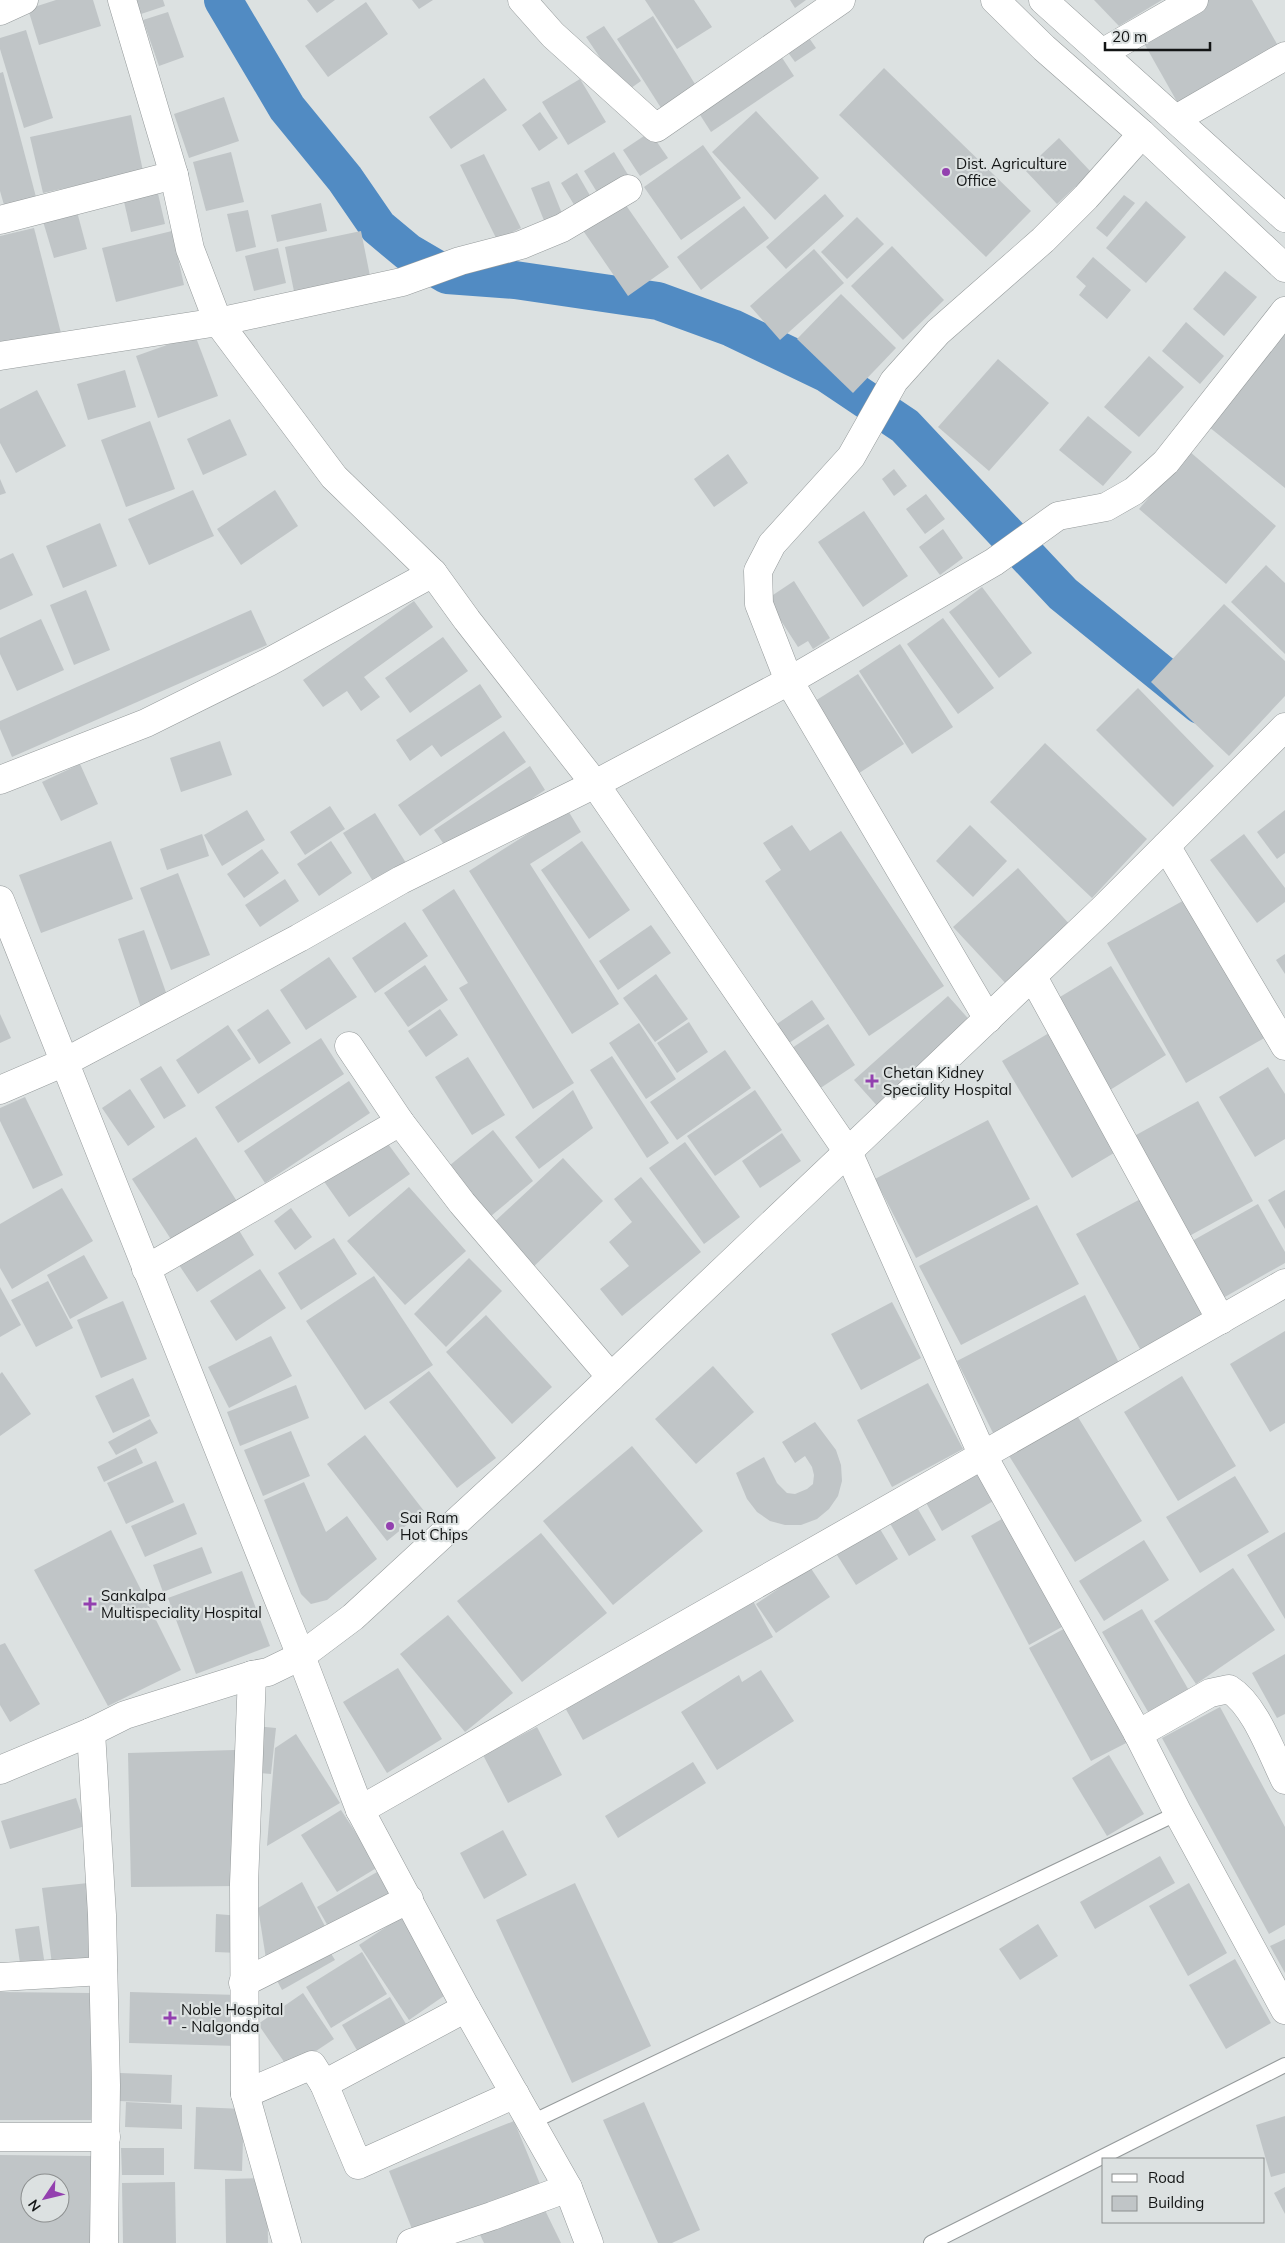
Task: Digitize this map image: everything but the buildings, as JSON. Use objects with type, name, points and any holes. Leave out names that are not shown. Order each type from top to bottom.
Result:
[{"type":"street","points":[[0,11],[24,0]]},
{"type":"street","points":[[122,0],[174,175],[190,248],[218,322],[334,477],[433,573],[467,620],[595,784],[848,1152],[983,1456],[1138,1734],[1178,1813],[1285,2010]]},
{"type":"street","points":[[522,0],[553,35],[656,128],[841,0]]},
{"type":"street","points":[[995,0],[1044,48],[1142,134],[1285,268]]},
{"type":"street","points":[[1042,0],[1285,218]]},
{"type":"street","points":[[1102,53],[1194,0]]},
{"type":"street","points":[[1176,119],[1285,56]]},
{"type":"street","points":[[988,1019],[789,681],[759,604],[758,571],[772,544],[850,457],[894,381],[938,332],[1043,240],[1086,197],[1142,134]]},
{"type":"street","points":[[0,220],[174,175]]},
{"type":"street","points":[[0,356],[218,322],[402,282],[460,261],[521,245],[562,228],[628,189]]},
{"type":"street","points":[[0,1090],[65,1062],[299,938],[401,880],[595,784],[789,681],[994,562],[1032,532],[1058,516],[1106,507],[1134,491],[1166,462],[1285,311]]},
{"type":"street","points":[[0,780],[146,723],[269,662],[433,573]]},
{"type":"street","points":[[0,1770],[125,1715],[252,1675],[268,1672],[301,1656],[353,1617],[611,1377],[1032,977],[1285,727]]},
{"type":"street","points":[[1166,846],[1285,1046]]},
{"type":"street","points":[[0,900],[301,1656],[360,1810],[466,2008],[568,2188],[589,2243]]},
{"type":"street","points":[[1032,977],[1221,1320]]},
{"type":"street","points":[[349,1046],[400,1122],[462,1203],[611,1377]]},
{"type":"street","points":[[146,1269],[400,1122]]},
{"type":"street","points":[[360,1810],[1285,1283]]},
{"type":"street","points":[[252,1675],[244,1884],[245,2094],[287,2243]]},
{"type":"street","points":[[1138,1734],[1210,1692],[1229,1689],[1240,1696],[1250,1710],[1285,1780]]},
{"type":"street","points":[[90,1732],[102,1915],[106,2136],[104,2243]]},
{"type":"street","points":[[243,1983],[409,1899]]},
{"type":"street","points":[[0,1977],[103,1972]]},
{"type":"street","points":[[324,2084],[466,2008]]},
{"type":"street","points":[[245,2094],[312,2065],[324,2084],[358,2165],[515,2094]]},
{"type":"street","points":[[0,2137],[106,2136]]},
{"type":"street","points":[[411,2243],[568,2188]]},
{"type":"lane","points":[[532,2122],[1178,1813]]},
{"type":"lane","points":[[931,2243],[1285,2065]]},
{"type":"waterway","points":[[223,0],[287,108],[345,179],[378,227],[408,252],[447,275],[515,280],[658,301],[732,328],[826,373],[905,426],[1063,594],[1200,705]]},
{"type":"place","name":"Dist. Agriculture Office","points":[[946,172]]},
{"type":"place","name":"Chetan Kidney Speciality Hospital","points":[[872,1081]]},
{"type":"place","name":"Sai Ram Hot Chips","points":[[390,1526]]},
{"type":"place","name":"Sankalpa Multispeciality Hospital","points":[[90,1604]]},
{"type":"place","name":"Noble Hospital - Nalgonda","points":[[170,2018]]}]
